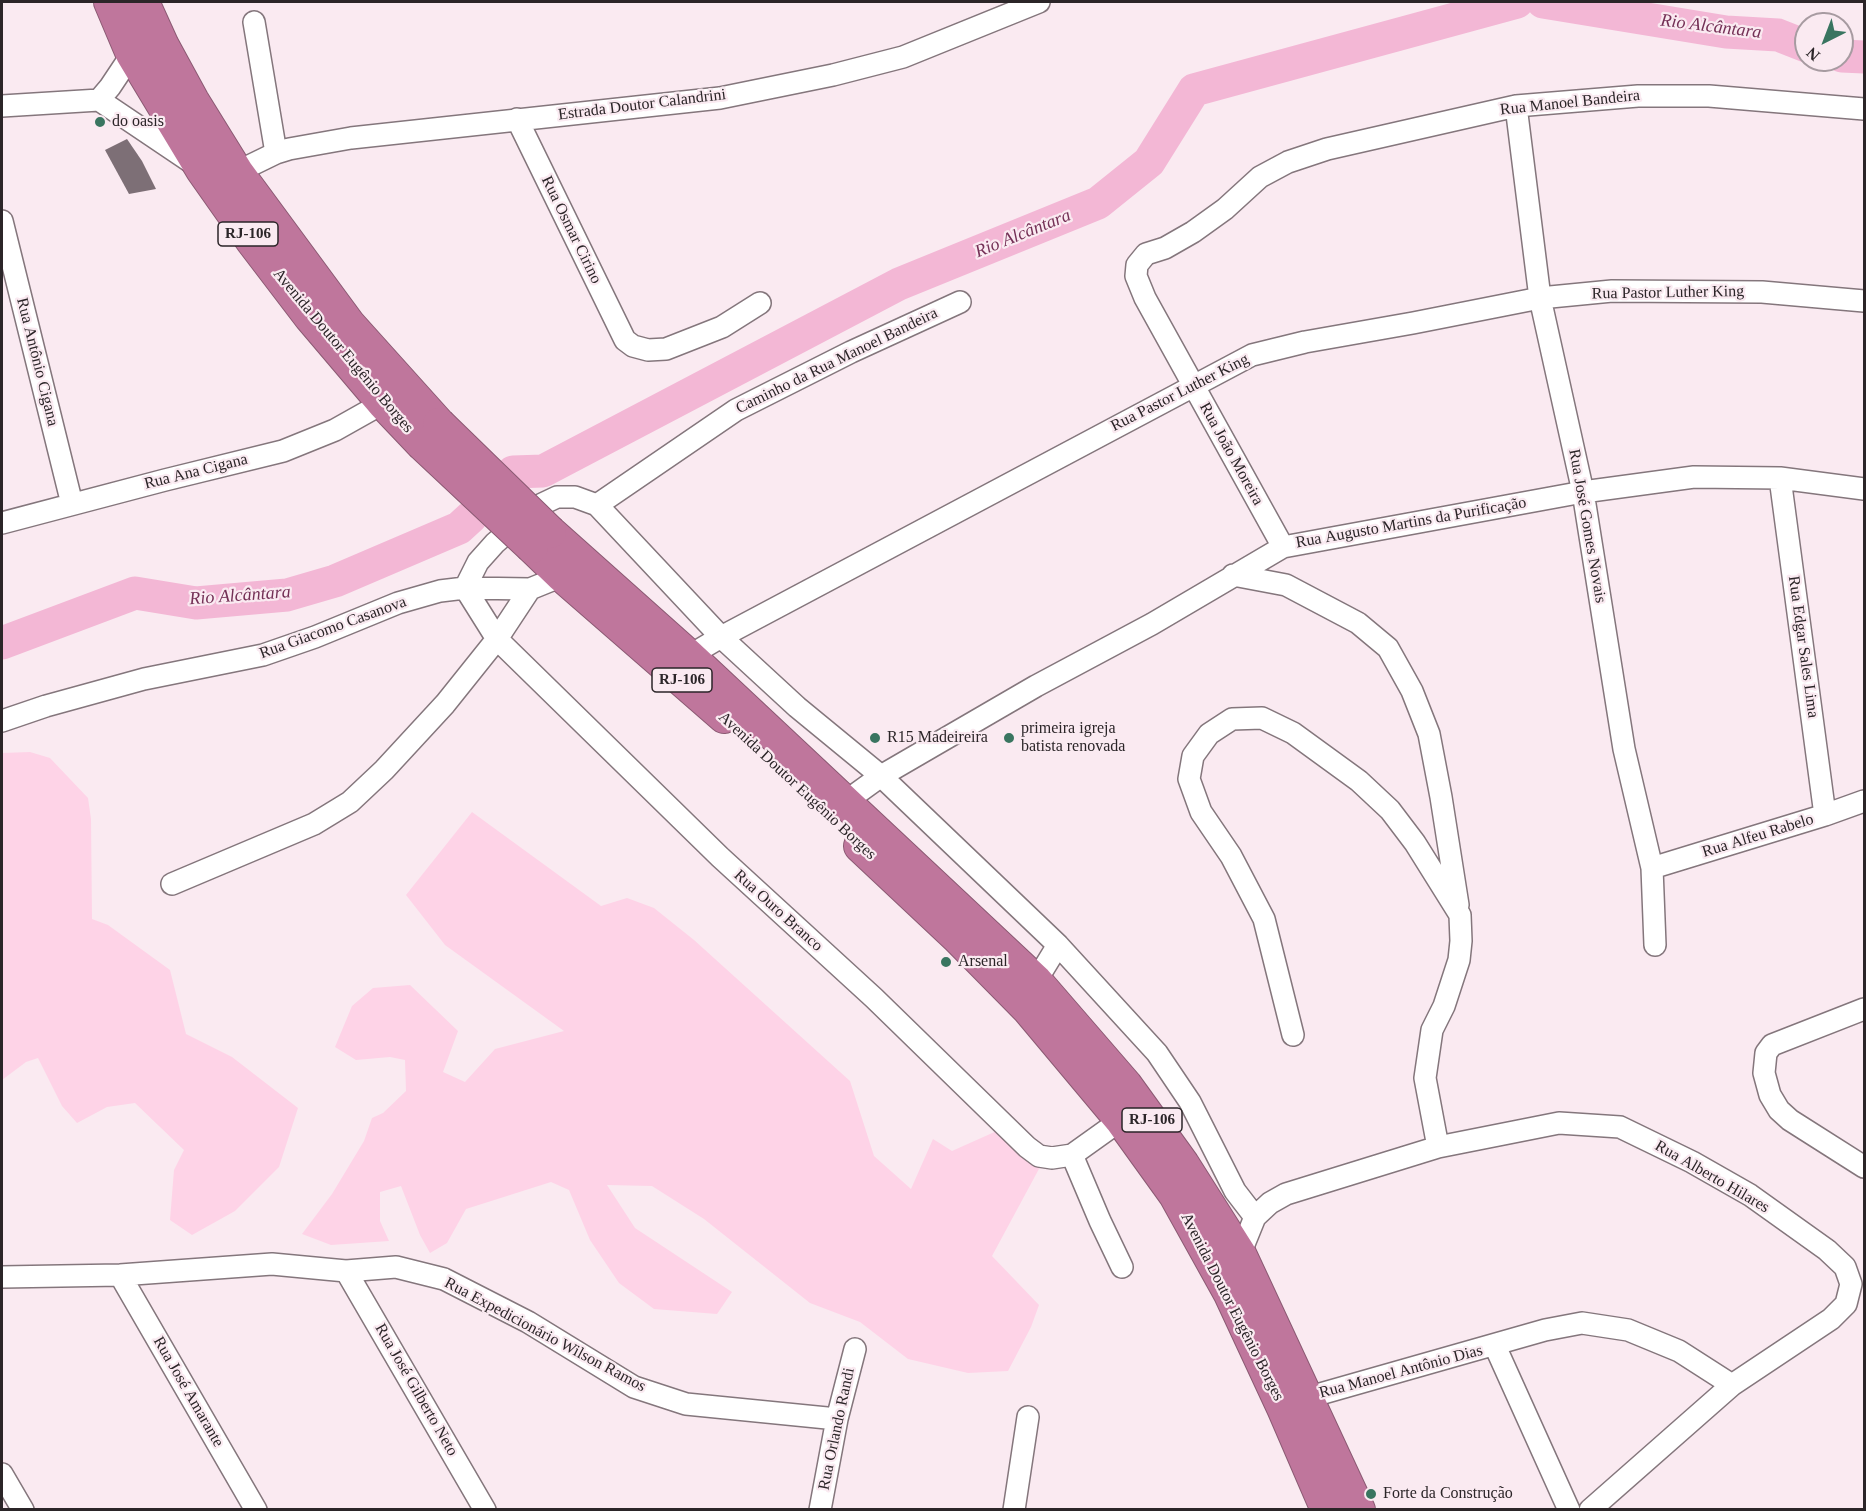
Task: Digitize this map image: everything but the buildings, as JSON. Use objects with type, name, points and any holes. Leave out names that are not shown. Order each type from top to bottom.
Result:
[{"type":"highway","name":"Avenida Doutor Eugênio Borges","points":[[110,2],[132,54],[202,170],[252,241],[310,316],[383,403],[430,433]]},
{"type":"highway","name":"Avenida Doutor Eugênio Borges","points":[[143,2],[193,102],[237,172],[430,433],[541,539],[689,656],[845,802],[1036,981],[1126,1085],[1183,1164],[1240,1254],[1359,1509]]},
{"type":"highway","name":"Avenida Doutor Eugênio Borges","points":[[541,539],[562,576],[715,708],[957,937],[1028,1009],[1121,1120],[1175,1195],[1230,1294],[1327,1509]]},
{"type":"street","name":"Estrada Doutor Calandrini","points":[[237,172],[276,153],[351,138],[720,98],[833,75],[903,57],[1039,2]]},
{"type":"street","points":[[254,22],[276,153]]},
{"type":"street","points":[[99,100],[132,54]]},
{"type":"street","name":"Rua Manoel Bandeira","points":[[1145,298],[1136,276],[1137,265],[1146,254],[1165,248],[1193,232],[1225,209],[1260,177],[1288,162],[1327,149],[1516,106],[1638,96],[1698,96],[1864,109]]},
{"type":"street","points":[[2,106],[99,100],[202,170]]},
{"type":"street","name":"Rua José Gomes Novais","points":[[1516,106],[1540,298],[1584,492],[1624,749],[1652,868],[1655,945]]},
{"type":"street","name":"Rua Osmar Cirino","points":[[517,119],[625,340],[633,346],[648,350],[666,349],[722,327],[760,303]]},
{"type":"street","name":"Rua Antônio Cigana","points":[[2,220],[72,504]]},
{"type":"street","name":"Rua Pastor Luther King","points":[[689,656],[1193,385],[1252,356],[1305,342],[1540,298],[1623,291],[1762,292],[1864,301]]},
{"type":"street","name":"Rua João Moreira","points":[[1145,298],[1283,547]]},
{"type":"street","name":"Caminho da Rua Manoel Bandeira","points":[[597,505],[736,410],[850,352],[960,302]]},
{"type":"street","name":"Rua Ana Cigana","points":[[2,523],[283,451],[335,430],[383,403]]},
{"type":"street","name":"Rua Augusto Martins da Purificação","points":[[845,802],[881,776],[1036,686],[1152,624],[1233,574],[1283,547],[1584,492],[1694,477],[1780,478],[1864,489]]},
{"type":"street","name":"Rua Edgar Sales Lima","points":[[1780,478],[1825,815]]},
{"type":"street","points":[[465,588],[478,562],[495,543],[538,506],[557,497],[575,497],[597,505],[721,637],[797,707],[881,776],[1058,945],[1157,1053],[1190,1102],[1235,1191],[1255,1217]]},
{"type":"street","points":[[1233,574],[1286,585],[1358,623],[1388,648],[1412,691],[1429,734],[1460,915],[1461,941],[1459,960],[1444,1006],[1432,1030],[1425,1078],[1438,1147]]},
{"type":"street","name":"Rua Giacomo Casanova","points":[[2,721],[46,706],[144,679],[263,655],[315,637],[398,603],[440,591],[465,588],[530,589],[562,576]]},
{"type":"street","name":"Rua Ouro Branco","points":[[465,588],[497,639],[720,857],[874,998],[1027,1147],[1039,1156],[1052,1158],[1072,1155]]},
{"type":"street","points":[[172,884],[314,824],[350,802],[384,770],[445,704],[497,639],[530,589]]},
{"type":"street","points":[[1293,1035],[1264,919],[1232,856],[1201,812],[1189,779],[1193,756],[1209,734],[1232,719],[1262,718],[1293,733],[1333,760],[1390,810],[1415,843],[1460,915]]},
{"type":"street","name":"Rua Alfeu Rabelo","points":[[1652,868],[1864,801]]},
{"type":"street","points":[[1036,981],[1058,945]]},
{"type":"street","points":[[1864,1008],[1772,1045],[1766,1053],[1764,1073],[1770,1095],[1779,1110],[1790,1120],[1864,1167]]},
{"type":"street","points":[[1121,1120],[1072,1155],[1122,1267]]},
{"type":"street","name":"Rua Alberto Hilares","points":[[1240,1254],[1255,1217],[1270,1203],[1286,1194],[1438,1147],[1559,1123],[1620,1127],[1692,1162],[1750,1195],[1827,1250],[1845,1267],[1851,1284],[1846,1304],[1831,1320],[1732,1385],[1590,1509]]},
{"type":"street","name":"Rua Expedicionário Wilson Ramos","points":[[2,1277],[120,1275],[272,1264],[346,1271],[396,1267],[444,1279],[528,1322],[634,1387],[686,1404],[837,1419]]},
{"type":"street","name":"Rua José Gilberto Neto","points":[[346,1271],[485,1509]]},
{"type":"street","name":"Rua José Amarante","points":[[120,1275],[256,1509]]},
{"type":"street","name":"Rua Manoel Antônio Dias","points":[[1306,1398],[1496,1346],[1545,1330],[1582,1323],[1628,1330],[1679,1351],[1732,1385]]},
{"type":"street","name":"Rua Manoel Antônio Dias","points":[[1496,1346],[1569,1509]]},
{"type":"street","name":"Rua Orlando Randi","points":[[820,1509],[837,1419],[855,1349]]},
{"type":"street","points":[[1014,1509],[1028,1417]]},
{"type":"street","points":[[2,1474],[23,1509]]},
{"type":"shaded area","points":[[30,752],[50,758],[88,798],[91,819],[92,919],[108,925],[170,970],[186,1034],[232,1057],[298,1108],[279,1167],[235,1211],[192,1235],[170,1220],[174,1170],[184,1150],[135,1103],[107,1107],[77,1123],[62,1106],[38,1058],[26,1062],[2,1080],[2,753]]},
{"type":"shaded area","points":[[472,812],[601,906],[627,898],[654,908],[694,940],[850,1081],[874,1156],[911,1189],[933,1139],[952,1151],[999,1130],[1040,1167],[992,1256],[1039,1305],[1031,1327],[1008,1371],[968,1373],[908,1359],[860,1322],[810,1303],[704,1219],[652,1186],[607,1185],[635,1228],[732,1292],[717,1314],[654,1309],[619,1283],[590,1240],[569,1190],[551,1182],[466,1209],[447,1243],[430,1253],[420,1235],[401,1186],[380,1192],[380,1221],[389,1241],[331,1245],[302,1234],[332,1194],[364,1141],[372,1118],[383,1113],[406,1091],[405,1060],[390,1057],[356,1060],[335,1047],[352,1006],[373,988],[410,985],[458,1031],[443,1072],[465,1082],[495,1049],[564,1031],[445,945],[406,895]]},
{"type":"waterway","name":"Rio Alcântara","points":[[513,472],[543,471],[899,284],[1098,203],[1149,162],[1194,90],[1517,2]]},
{"type":"waterway","name":"Rio Alcântara","points":[[1543,2],[1726,32],[1778,35],[1794,41]]},
{"type":"waterway","name":"Rio Alcântara","points":[[1854,57],[1864,57]]},
{"type":"waterway","name":"Rio Alcântara","points":[[2,643],[135,593],[196,603],[287,595],[335,581],[459,528],[471,517]]},
{"type":"place","name":"do oasis","points":[[100,122]]},
{"type":"place","name":"R15 Madeireira","points":[[875,738]]},
{"type":"place","name":"primeira igreja batista renovada","points":[[1009,738]]},
{"type":"place","name":"Arsenal","points":[[946,962]]},
{"type":"place","name":"Forte da Construção","points":[[1371,1494]]}]
